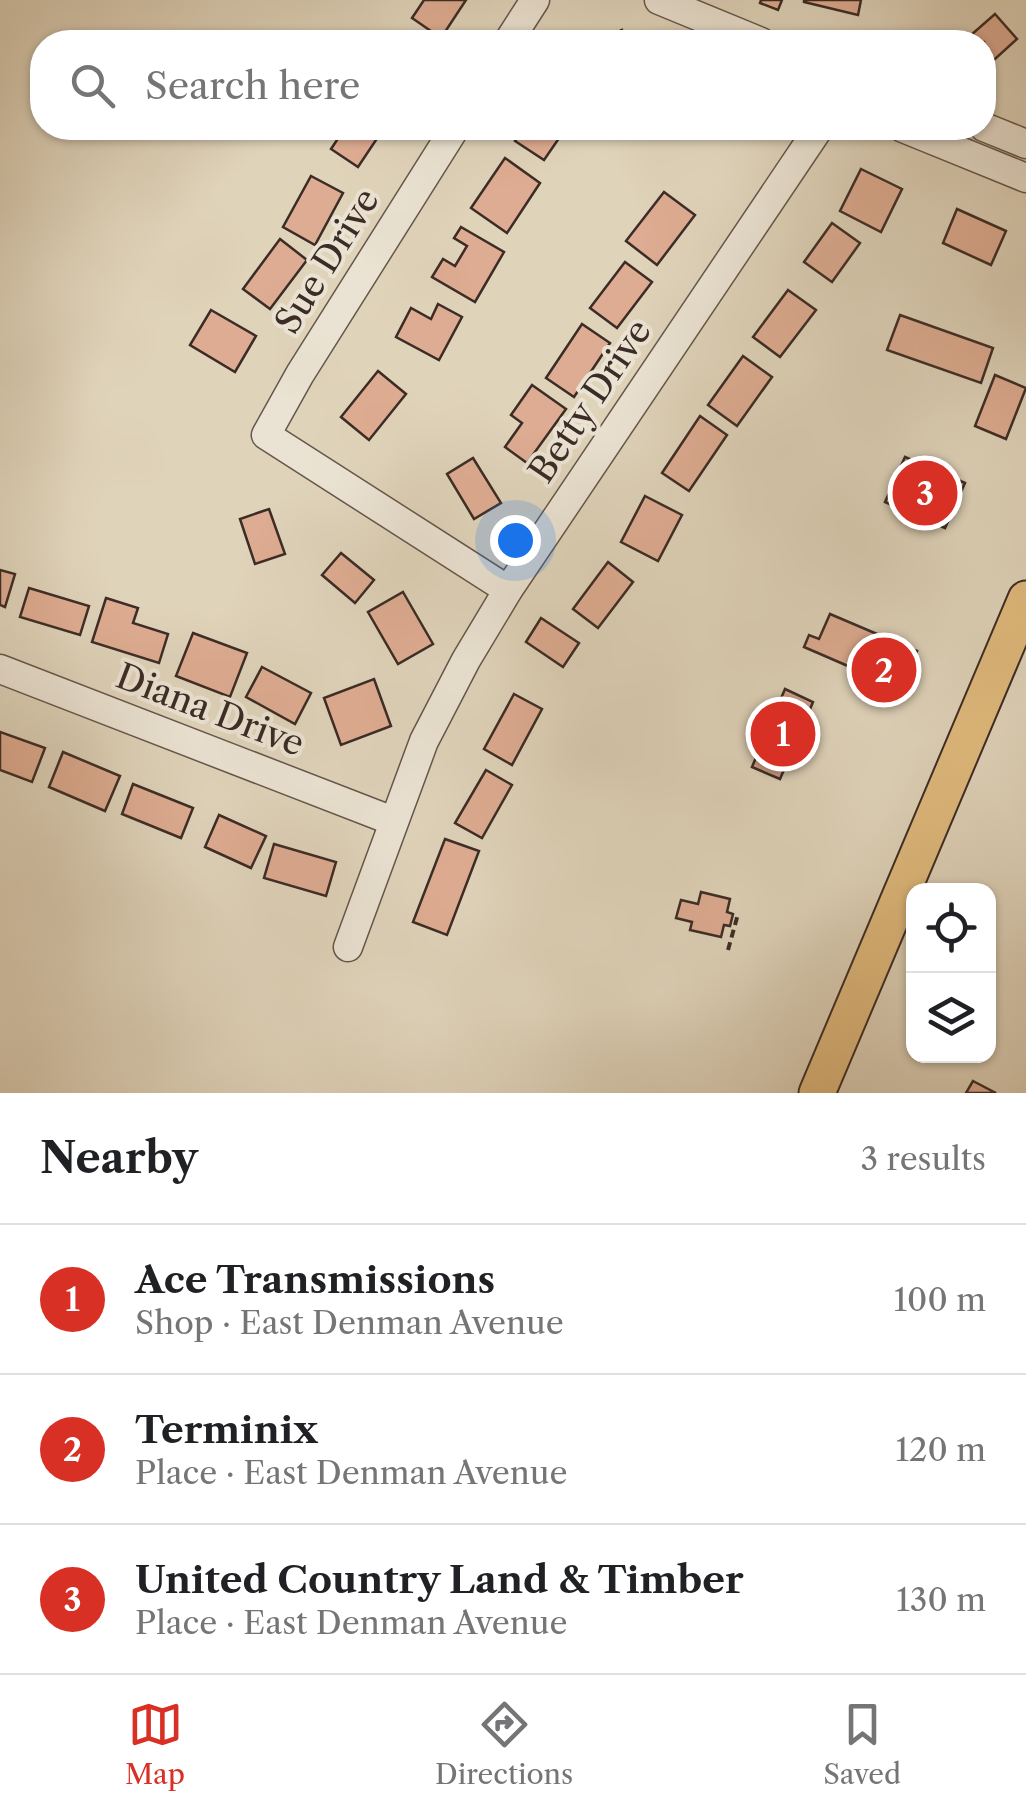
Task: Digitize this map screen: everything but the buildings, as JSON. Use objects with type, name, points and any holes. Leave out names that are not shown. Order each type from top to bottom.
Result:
[{"type":"main road","points":[[817,1093],[1026,599]]},
{"type":"street","points":[[515,30],[534,0]]},
{"type":"street","points":[[659,0],[731,30]]},
{"type":"street","points":[[996,132],[1026,144]]},
{"type":"street","name":"Sue Drive","points":[[446,140],[266,435],[508,590]]},
{"type":"street","name":"Betty Drive","points":[[348,947],[424,741],[466,660],[508,590],[811,140]]},
{"type":"street","points":[[933,140],[1026,178]]},
{"type":"street","name":"Diana Drive","points":[[0,668],[393,821]]},
{"type":"path","points":[[728,950],[738,914]]},
{"type":"place","name":"United Country Land & Timber","points":[[925,493]]},
{"type":"place","name":"Terminix","points":[[884,670]]},
{"type":"place","name":"Ace Transmissions","points":[[783,734]]}]
